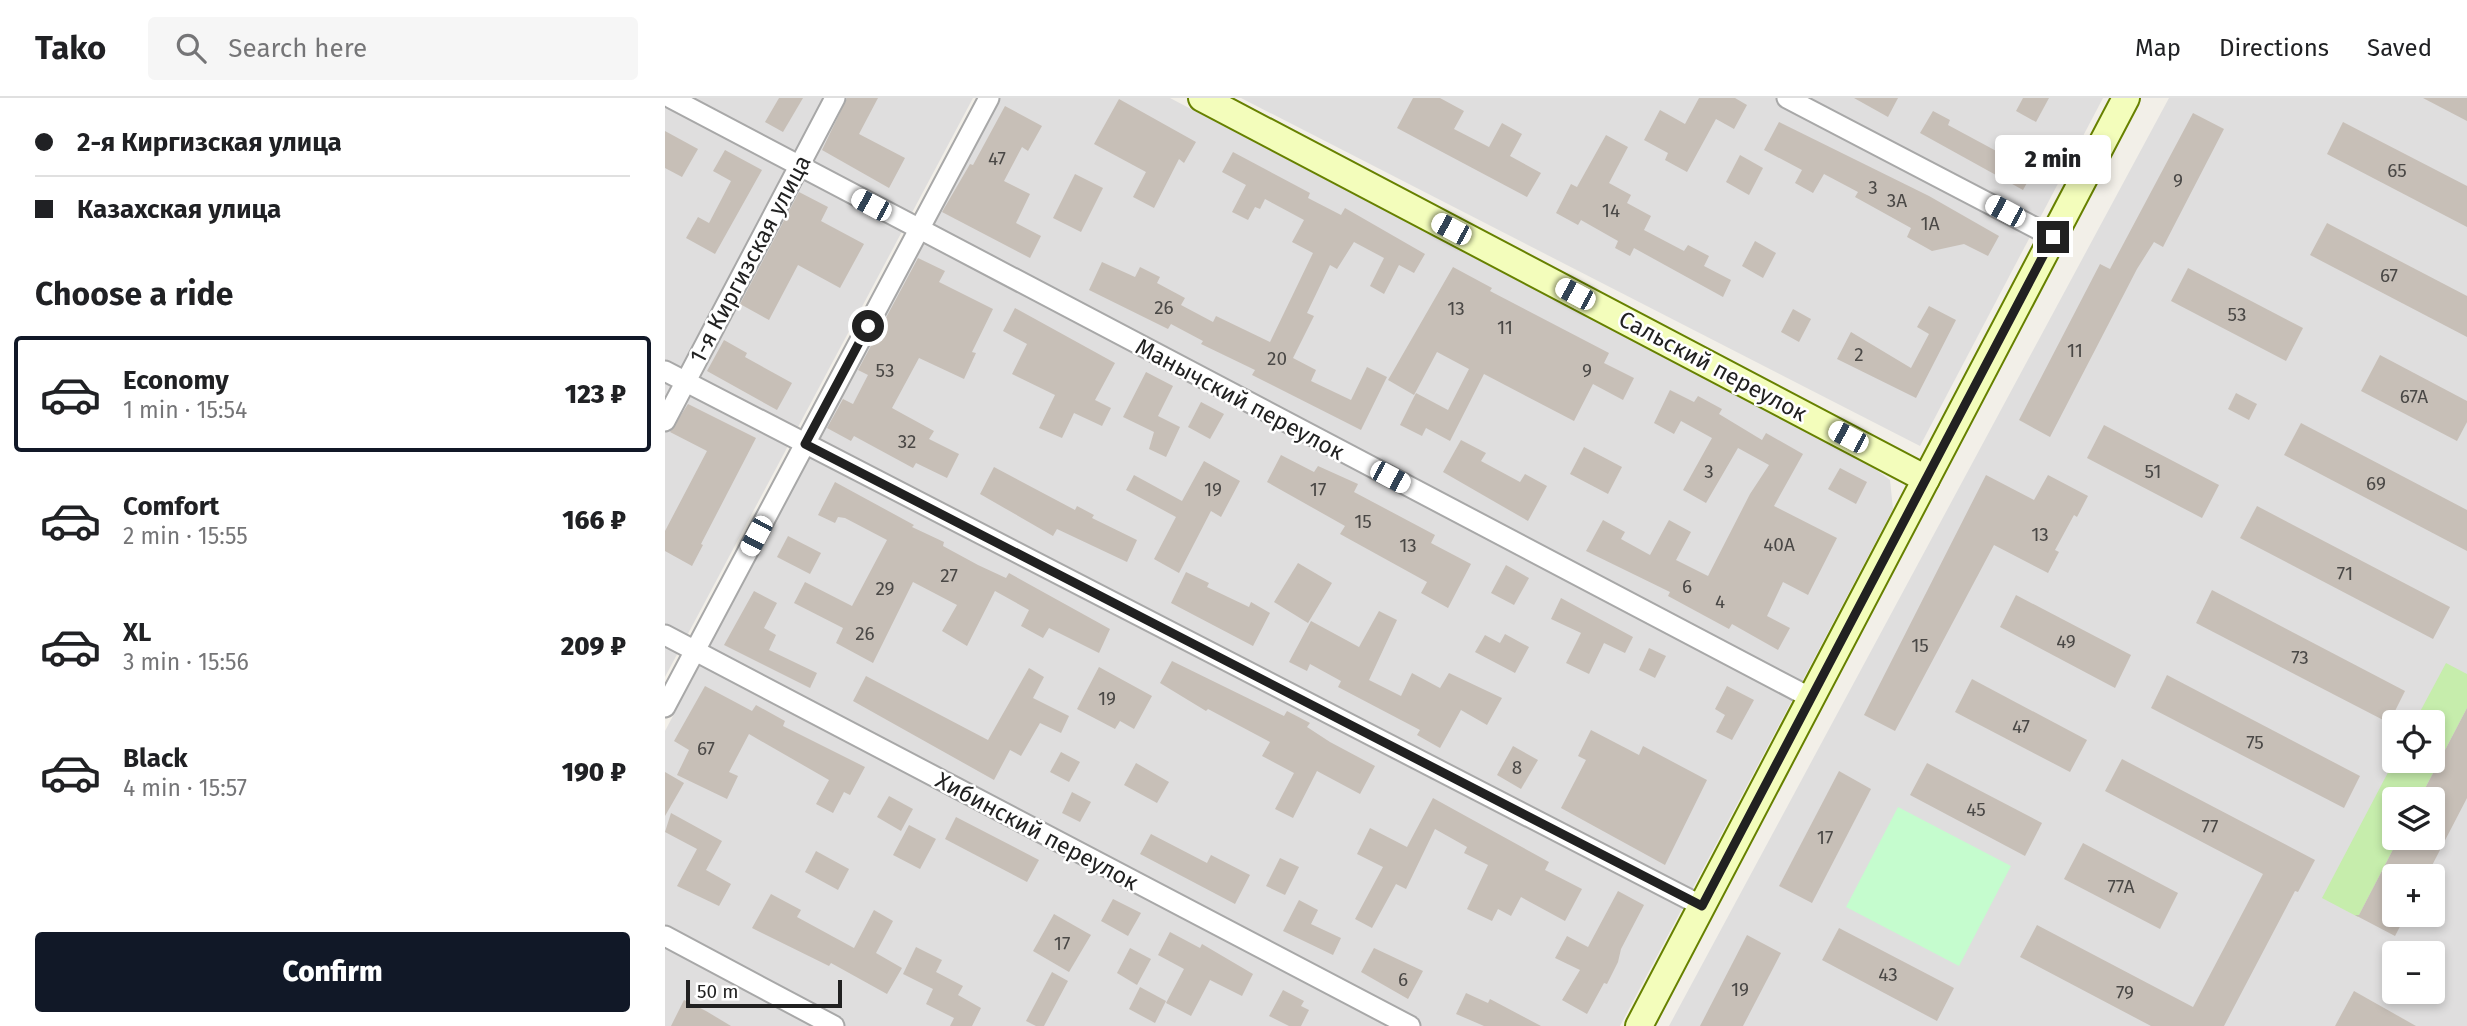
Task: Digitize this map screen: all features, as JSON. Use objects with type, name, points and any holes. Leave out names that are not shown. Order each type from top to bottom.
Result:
[{"type":"main road","name":"Сальский переулок","points":[[1202,98],[1232,105],[1926,479]]},
{"type":"main road","points":[[1639,1026],[2126,98]]},
{"type":"street","name":"Манычский переулок","points":[[671,98],[919,231],[1811,698]]},
{"type":"street","name":"1-я Киргизская улица","points":[[665,421],[835,98]]},
{"type":"street","points":[[665,707],[989,98]]},
{"type":"street","points":[[1787,98],[2053,237]]},
{"type":"street","points":[[665,371],[1702,906]]},
{"type":"street","name":"Хибинский переулок","points":[[665,635],[1409,1026]]},
{"type":"street","points":[[665,936],[834,1026]]},
{"type":"shaded area","points":[[665,98],[973,98],[665,677]]},
{"type":"shaded area","points":[[1000,98],[1170,98],[1871,466],[1890,480],[1893,509],[1620,1026],[665,1026],[665,731]]},
{"type":"shaded area","points":[[1241,98],[2103,98],[1920,446]]},
{"type":"shaded area","points":[[2169,98],[2467,98],[2467,1026],[1669,1026]]},
{"type":"green space","points":[[2446,663],[2467,674],[2467,708],[2445,750],[2445,710],[2421,710]]},
{"type":"green space","points":[[2388,773],[2433,773],[2426,787],[2382,787],[2382,850],[2393,850],[2386,864],[2382,864],[2382,871],[2358,917],[2322,898]]},
{"type":"green space","points":[[1898,807],[2011,866],[1959,966],[1846,907]]},
{"type":"building","points":[[779,98],[803,98],[783,132],[765,122]]},
{"type":"building","points":[[847,98],[878,98],[859,134],[905,158],[889,188],[822,150]]},
{"type":"building","points":[[1413,98],[1440,98],[1464,111],[1454,129],[1489,147],[1502,123],[1522,134],[1510,156],[1541,173],[1527,197],[1397,128]]},
{"type":"building","points":[[1699,98],[1735,98],[1747,105],[1734,129],[1716,119],[1687,172],[1665,160],[1668,153],[1644,140],[1660,110],[1685,124]]},
{"type":"building","points":[[1854,98],[1898,98],[1888,117]]},
{"type":"building","points":[[2023,98],[2049,98],[2036,122],[2016,111]]},
{"type":"building","points":[[2423,98],[2467,98],[2467,121]]},
{"type":"building","points":[[1119,99],[1196,142],[1184,163],[1179,159],[1154,208],[1133,197],[1146,172],[1094,144]]},
{"type":"building","points":[[1005,106],[1042,126],[1028,151],[1022,147],[1004,181],[1030,194],[1016,223],[1041,236],[1030,258],[942,212],[970,164],[973,165]]},
{"type":"building","points":[[1933,111],[1950,120],[1948,125],[2013,160],[2017,152],[2038,163],[2023,190],[1920,133]]},
{"type":"building","points":[[2193,113],[2224,129],[2163,247],[2154,242],[2137,269],[2050,437],[2019,420],[2100,264],[2110,269]]},
{"type":"building","points":[[1779,122],[1929,196],[1999,236],[1988,256],[1964,244],[1932,251],[1907,237],[1911,228],[1855,197],[1858,192],[1824,174],[1813,193],[1795,183],[1802,170],[1764,150]]},
{"type":"building","points":[[2343,122],[2467,186],[2467,227],[2327,154]]},
{"type":"building","points":[[665,131],[698,149],[682,177],[665,168]]},
{"type":"building","points":[[1606,135],[1628,147],[1609,183],[1631,195],[1627,203],[1651,216],[1644,230],[1684,251],[1688,245],[1709,256],[1704,266],[1731,280],[1723,297],[1634,248],[1630,256],[1615,248],[1618,241],[1581,220],[1578,225],[1556,213],[1571,184],[1577,187]]},
{"type":"building","points":[[725,150],[762,170],[715,254],[686,238],[698,217],[709,223],[731,181],[713,171]]},
{"type":"building","points":[[1233,152],[1310,193],[1308,198],[1341,215],[1345,208],[1425,254],[1414,273],[1399,265],[1384,294],[1370,286],[1384,258],[1354,242],[1337,269],[1330,265],[1307,313],[1314,316],[1293,358],[1316,370],[1311,381],[1351,400],[1367,367],[1387,377],[1361,430],[1252,375],[1255,370],[1201,344],[1203,341],[1171,324],[1168,329],[1089,290],[1102,262],[1135,277],[1140,267],[1160,277],[1157,283],[1185,298],[1181,305],[1213,322],[1216,316],[1270,342],[1313,253],[1292,242],[1304,220],[1265,199],[1260,209],[1255,207],[1248,220],[1232,212],[1246,185],[1222,172]]},
{"type":"building","points":[[1740,155],[1763,168],[1749,195],[1726,182]]},
{"type":"building","points":[[1075,174],[1103,188],[1081,232],[1053,218]]},
{"type":"building","points":[[799,192],[828,207],[821,221],[864,244],[840,288],[798,265],[769,320],[740,304]]},
{"type":"building","points":[[2327,223],[2467,296],[2467,337],[2310,255]]},
{"type":"building","points":[[1755,241],[1776,253],[1763,278],[1742,266]]},
{"type":"building","points":[[918,258],[945,271],[939,282],[993,309],[972,352],[976,353],[964,379],[919,358],[892,408],[934,431],[929,439],[959,454],[947,478],[916,463],[913,468],[854,436],[851,441],[827,428],[843,399],[853,404],[868,375],[858,370]]},
{"type":"building","points":[[1453,267],[1492,288],[1490,291],[1609,353],[1604,363],[1634,378],[1623,400],[1593,384],[1574,421],[1484,374],[1450,441],[1426,428],[1422,436],[1400,425],[1416,393],[1448,410],[1469,369],[1437,352],[1414,395],[1388,380]]},
{"type":"building","points":[[2188,268],[2303,328],[2286,361],[2171,301]]},
{"type":"building","points":[[1929,306],[1956,320],[1916,398],[1837,359],[1851,332],[1911,368],[1929,334],[1917,327]]},
{"type":"building","points":[[1015,308],[1115,363],[1095,400],[1111,408],[1102,426],[1074,413],[1062,438],[1039,428],[1055,395],[1012,374],[1027,344],[1003,331]]},
{"type":"building","points":[[1793,309],[1811,319],[1799,342],[1781,332]]},
{"type":"building","points":[[724,340],[747,353],[745,357],[792,383],[777,410],[707,371]]},
{"type":"building","points":[[2380,355],[2467,401],[2467,422],[2457,441],[2361,391]]},
{"type":"building","points":[[1146,372],[1173,386],[1158,416],[1180,427],[1166,457],[1149,449],[1154,432],[1123,417]]},
{"type":"building","points":[[1670,390],[1694,402],[1698,396],[1722,409],[1719,414],[1762,440],[1766,433],[1803,454],[1774,506],[1837,538],[1808,595],[1783,582],[1767,616],[1790,628],[1778,650],[1732,624],[1729,629],[1668,596],[1670,592],[1586,551],[1603,520],[1625,532],[1621,539],[1650,555],[1669,520],[1691,532],[1676,560],[1708,576],[1750,494],[1769,465],[1738,448],[1706,503],[1683,490],[1712,438],[1681,421],[1674,434],[1654,423]]},
{"type":"building","points":[[2236,393],[2257,404],[2249,420],[2228,409]]},
{"type":"building","points":[[1201,402],[1224,414],[1210,439],[1188,427]]},
{"type":"building","points":[[688,404],[756,438],[692,566],[665,551],[665,531],[707,451],[670,432]]},
{"type":"building","points":[[2301,423],[2467,510],[2467,551],[2284,455]]},
{"type":"building","points":[[2104,425],[2219,485],[2202,518],[2087,458]]},
{"type":"building","points":[[1461,440],[1486,453],[1481,461],[1520,482],[1525,474],[1547,486],[1528,521],[1443,472]]},
{"type":"building","points":[[1584,447],[1622,467],[1608,494],[1570,474]]},
{"type":"building","points":[[1281,455],[1314,472],[1318,466],[1358,484],[1354,492],[1435,535],[1431,543],[1471,564],[1448,608],[1421,593],[1427,582],[1340,534],[1345,526],[1267,482]]},
{"type":"building","points":[[1204,461],[1240,481],[1221,517],[1211,511],[1179,573],[1154,559],[1176,517],[1126,490],[1134,475],[1182,501]]},
{"type":"building","points":[[994,467],[1075,510],[1077,506],[1094,515],[1092,518],[1137,540],[1127,562],[1057,529],[1053,536],[980,494]]},
{"type":"building","points":[[1840,468],[1867,482],[1856,504],[1828,489]]},
{"type":"building","points":[[1986,475],[2034,500],[2048,475],[2088,496],[2055,550],[2059,552],[2048,573],[1994,545],[1895,731],[1864,715]]},
{"type":"building","points":[[835,482],[914,525],[912,527],[944,542],[943,546],[978,565],[1006,578],[1009,573],[1110,629],[1099,653],[1049,628],[1043,638],[1021,626],[1029,610],[995,591],[967,646],[942,631],[957,605],[913,582],[873,663],[836,643],[843,628],[794,603],[805,582],[852,606],[887,540],[845,518],[838,517],[835,523],[818,515]]},
{"type":"building","points":[[2257,506],[2450,607],[2433,639],[2240,538]]},
{"type":"building","points":[[788,536],[821,553],[810,574],[777,557]]},
{"type":"building","points":[[1298,563],[1332,583],[1308,623],[1274,602]]},
{"type":"building","points":[[1506,565],[1529,578],[1514,605],[1491,593]]},
{"type":"building","points":[[1186,572],[1209,583],[1207,587],[1249,607],[1251,602],[1270,613],[1253,646],[1171,603]]},
{"type":"building","points":[[2212,590],[2405,691],[2396,710],[2382,710],[2382,719],[2196,623]]},
{"type":"building","points":[[754,591],[777,603],[764,628],[776,635],[769,650],[817,673],[810,688],[724,645]]},
{"type":"building","points":[[2016,595],[2131,655],[2115,688],[2000,627]]},
{"type":"building","points":[[1561,598],[1633,637],[1625,653],[1604,643],[1589,674],[1566,663],[1581,633],[1551,619]]},
{"type":"building","points":[[1379,611],[1397,620],[1369,680],[1401,696],[1412,673],[1440,688],[1449,673],[1502,698],[1487,725],[1461,710],[1440,748],[1417,735],[1420,730],[1338,687],[1341,681],[1310,664],[1307,671],[1289,662],[1311,621],[1359,647]]},
{"type":"building","points":[[1505,634],[1529,647],[1515,673],[1475,652],[1485,635],[1500,643]]},
{"type":"building","points":[[1649,648],[1666,656],[1655,678],[1639,670]]},
{"type":"building","points":[[1172,661],[1284,716],[1287,711],[1310,723],[1307,727],[1330,742],[1375,766],[1360,794],[1317,771],[1293,818],[1275,809],[1294,773],[1262,756],[1270,742],[1208,709],[1206,711],[1160,683]]},
{"type":"building","points":[[1099,667],[1152,696],[1134,729],[1120,721],[1115,729],[1077,709]]},
{"type":"building","points":[[1029,668],[1044,677],[1033,698],[1069,716],[1061,733],[1040,723],[1021,756],[1010,750],[994,780],[853,701],[866,676],[988,740]]},
{"type":"building","points":[[2167,675],[2360,776],[2344,808],[2151,708]]},
{"type":"building","points":[[1972,679],[2087,740],[2070,772],[1955,712]]},
{"type":"building","points":[[705,686],[752,711],[756,705],[785,721],[783,726],[865,767],[850,795],[844,792],[833,813],[816,804],[829,780],[749,734],[729,772],[738,776],[727,799],[677,775],[689,750],[674,741]]},
{"type":"building","points":[[1727,686],[1754,700],[1732,740],[1716,732],[1725,715],[1715,709]]},
{"type":"building","points":[[2467,708],[2467,798],[2445,840],[2445,787],[2426,787],[2433,773],[2445,773],[2445,750]]},
{"type":"building","points":[[1591,730],[1639,755],[1643,746],[1707,780],[1665,865],[1561,808],[1586,760],[1578,756]]},
{"type":"building","points":[[1513,746],[1538,760],[1521,789],[1497,775]]},
{"type":"building","points":[[1061,752],[1080,762],[1069,782],[1050,772]]},
{"type":"building","points":[[2122,759],[2315,860],[2298,892],[2295,891],[2224,1026],[2151,1026],[2020,957],[2037,925],[2193,1007],[2263,874],[2105,791]]},
{"type":"building","points":[[1136,763],[1169,782],[1157,803],[1124,785]]},
{"type":"building","points":[[1927,763],[2042,823],[2025,856],[1910,795]]},
{"type":"building","points":[[1839,771],[1871,789],[1812,903],[1779,886]]},
{"type":"building","points":[[665,772],[684,783],[665,816]]},
{"type":"building","points":[[1072,792],[1091,802],[1080,822],[1062,813]]},
{"type":"building","points":[[889,796],[913,809],[901,831],[877,817]]},
{"type":"building","points":[[1433,798],[1549,862],[1545,870],[1582,889],[1565,921],[1521,897],[1511,916],[1498,909],[1492,921],[1467,909],[1488,865],[1464,853],[1467,847],[1435,829],[1406,889],[1396,884],[1372,928],[1355,919],[1383,867],[1357,854],[1370,828],[1407,847]]},
{"type":"building","points":[[671,813],[722,841],[706,870],[731,884],[719,906],[677,886],[697,849],[665,832]]},
{"type":"building","points":[[956,817],[1039,860],[1027,882],[945,839]]},
{"type":"building","points":[[909,825],[936,839],[920,869],[893,855]]},
{"type":"building","points":[[1151,834],[1207,863],[1211,855],[1250,875],[1235,904],[1140,854]]},
{"type":"building","points":[[2083,843],[2178,893],[2160,929],[2064,879]]},
{"type":"building","points":[[2393,850],[2440,850],[2433,864],[2385,864]]},
{"type":"building","points":[[816,851],[849,869],[838,890],[805,872]]},
{"type":"building","points":[[1280,858],[1299,867],[1285,895],[1266,886]]},
{"type":"building","points":[[2382,871],[2382,927],[2400,927],[2395,936],[2355,915],[2359,915]]},
{"type":"building","points":[[1618,891],[1644,905],[1621,949],[1607,984],[1604,983],[1587,1014],[1562,1000],[1580,970],[1555,958],[1567,936],[1588,947]]},
{"type":"building","points":[[771,894],[801,910],[797,917],[854,948],[874,910],[893,921],[876,953],[902,968],[887,994],[831,963],[829,966],[752,928]]},
{"type":"building","points":[[1113,899],[1141,913],[1128,936],[1101,921]]},
{"type":"building","points":[[1299,900],[1318,910],[1311,924],[1341,938],[1333,955],[1283,931]]},
{"type":"building","points":[[1054,914],[1091,935],[1069,972],[1033,951]]},
{"type":"building","points":[[1839,928],[1954,988],[1937,1021],[1822,960]]},
{"type":"building","points":[[1170,932],[1200,948],[1202,944],[1253,974],[1242,996],[1210,980],[1191,1016],[1166,1003],[1184,969],[1158,955]]},
{"type":"building","points":[[1747,935],[1781,953],[1743,1026],[1700,1026]]},
{"type":"building","points":[[916,947],[942,960],[936,972],[963,986],[958,995],[981,1008],[972,1026],[950,1026],[954,1018],[926,1004],[933,989],[903,974]]},
{"type":"building","points":[[1130,948],[1151,959],[1137,985],[1117,973]]},
{"type":"building","points":[[1374,948],[1423,971],[1408,999],[1361,972]]},
{"type":"building","points":[[1052,972],[1068,981],[1044,1026],[1036,1026],[1026,1021]]},
{"type":"building","points":[[1140,987],[1166,1001],[1155,1023],[1129,1009]]},
{"type":"building","points":[[1283,990],[1304,1001],[1301,1006],[1309,1010],[1301,1026],[1289,1026],[1269,1016]]},
{"type":"building","points":[[2354,991],[2416,1026],[2335,1026]]},
{"type":"building","points":[[1466,993],[1488,1003],[1490,999],[1541,1026],[1484,1026],[1456,1014]]},
{"type":"building","points":[[684,1000],[706,1011],[731,1026],[671,1026]]},
{"type":"route","points":[[868,326],[805,444],[1702,906],[2053,237]]}]
